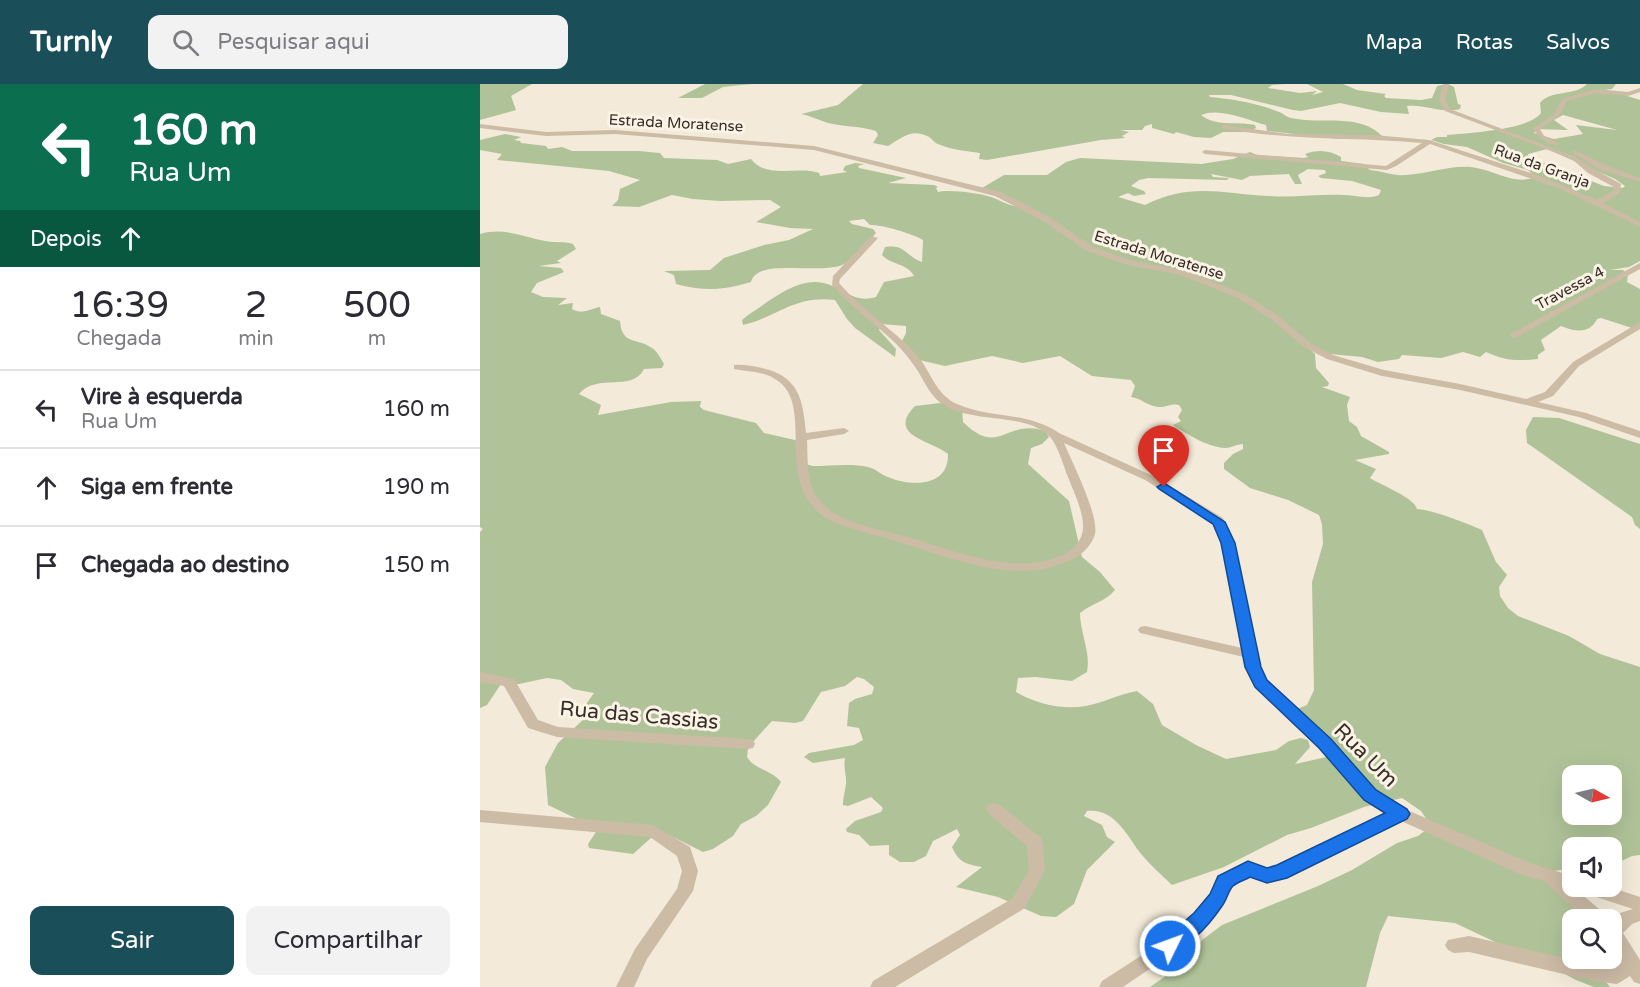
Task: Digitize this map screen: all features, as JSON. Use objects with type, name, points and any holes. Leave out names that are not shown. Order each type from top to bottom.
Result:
[{"type":"street","points":[[1446,84],[1442,100],[1447,110],[1574,158],[1591,171],[1618,186],[1616,192],[1599,202]]},
{"type":"street","points":[[1640,90],[1628,94],[1596,91],[1564,100],[1557,115],[1536,129],[1542,137],[1602,167],[1640,180]]},
{"type":"street","name":"Estrada Moratense","points":[[480,126],[546,135],[615,132],[802,146],[835,152],[998,194],[1046,219],[1090,249],[1131,263],[1183,273],[1241,296],[1274,318],[1307,345],[1330,357],[1382,374],[1460,387],[1600,420],[1640,435]]},
{"type":"street","name":"Rua da Granja","points":[[1224,127],[1288,136],[1374,137],[1430,142],[1512,167],[1599,202],[1640,225]]},
{"type":"street","points":[[1204,152],[1387,168],[1430,142]]},
{"type":"street","name":"Rua Um","points":[[874,238],[836,278],[835,283],[916,361],[936,395],[944,402],[959,409],[1028,421],[1045,427],[1055,435],[1149,478],[1219,522],[1228,543],[1250,654],[1260,684],[1325,744],[1370,795],[1401,814],[1526,869],[1562,880]]},
{"type":"street","name":"Travessa 4","points":[[1514,335],[1640,266]]},
{"type":"street","points":[[1525,403],[1549,394],[1576,364],[1640,325]]},
{"type":"street","points":[[736,367],[774,374],[789,386],[797,410],[802,437],[807,489],[831,517],[984,563],[1013,566],[1061,561],[1072,556],[1086,541],[1090,530],[1079,493],[1055,435]]},
{"type":"street","points":[[802,437],[844,431]]},
{"type":"street","points":[[1145,630],[1250,654]]},
{"type":"street","name":"Rua das Cassias","points":[[480,677],[509,682],[533,724],[557,732],[748,744]]},
{"type":"street","points":[[879,987],[1019,903],[1037,870],[1035,843],[994,809]]},
{"type":"street","points":[[1108,987],[1170,946],[1201,919],[1217,898],[1225,882],[1248,868],[1267,875],[1281,873],[1401,814]]},
{"type":"street","points":[[480,816],[653,831],[684,852],[690,872],[685,891],[640,954],[625,987]]},
{"type":"street","points":[[1548,876],[1588,909]]},
{"type":"street","points":[[1618,897],[1640,904]]},
{"type":"street","points":[[1622,920],[1640,914]]},
{"type":"street","points":[[1454,945],[1469,944],[1594,973],[1617,976],[1636,970],[1622,948]]},
{"type":"green space","points":[[480,84],[532,84],[511,96],[516,110],[480,120]]},
{"type":"green space","points":[[705,84],[752,84],[723,87],[702,98],[678,98]]},
{"type":"green space","points":[[863,84],[1285,84],[1272,85],[1268,88],[1300,93],[1317,91],[1312,95],[1323,92],[1307,84],[1343,84],[1357,90],[1386,94],[1384,96],[1386,98],[1421,100],[1432,98],[1437,86],[1448,84],[1454,87],[1458,104],[1461,105],[1460,109],[1453,110],[1407,106],[1409,114],[1381,112],[1340,103],[1301,111],[1231,95],[1209,95],[1262,106],[1291,118],[1363,124],[1374,129],[1383,137],[1338,139],[1267,131],[1266,125],[1216,112],[1201,115],[1213,121],[1255,125],[1256,128],[1248,132],[1223,132],[1211,138],[1194,137],[1176,132],[1174,134],[1152,128],[1152,124],[1145,126],[1142,130],[1120,130],[1129,132],[1122,136],[1125,138],[1101,140],[987,160],[979,159],[980,153],[943,146],[929,137],[916,133],[906,135],[888,146],[873,143],[878,135],[876,131],[828,123],[801,114],[838,105]]},
{"type":"green space","points":[[1587,84],[1616,84],[1612,89],[1596,91],[1597,93],[1621,94],[1640,100],[1640,261],[1629,267],[1610,270],[1623,270],[1628,275],[1627,282],[1640,289],[1640,326],[1632,328],[1601,318],[1582,330],[1572,330],[1561,326],[1541,340],[1545,350],[1538,355],[1538,359],[1524,360],[1506,359],[1486,352],[1480,357],[1463,352],[1441,358],[1402,355],[1399,359],[1378,362],[1362,357],[1330,354],[1301,341],[1315,354],[1316,368],[1329,383],[1328,386],[1322,387],[1350,397],[1347,405],[1349,421],[1357,427],[1361,436],[1389,452],[1389,454],[1355,460],[1376,469],[1370,478],[1404,496],[1417,509],[1440,514],[1482,530],[1496,562],[1507,575],[1499,587],[1500,596],[1508,608],[1518,616],[1569,636],[1600,654],[1640,667],[1640,855],[1622,861],[1622,837],[1562,837],[1562,870],[1552,871],[1562,883],[1562,897],[1574,897],[1584,909],[1562,909],[1562,969],[1603,969],[1602,977],[1610,987],[1594,987],[1576,980],[1522,951],[1512,950],[1455,923],[1388,916],[1380,933],[1366,987],[1150,987],[1170,973],[1201,941],[1222,925],[1352,870],[1397,843],[1418,836],[1431,826],[1421,811],[1402,798],[1364,807],[1287,835],[1224,867],[1172,885],[1145,859],[1120,825],[1106,814],[1087,811],[1084,816],[1102,825],[1107,837],[1115,842],[1087,870],[1074,904],[1056,917],[1041,916],[998,897],[956,887],[982,867],[964,862],[957,856],[952,847],[960,835],[957,829],[933,841],[926,856],[914,862],[900,862],[889,855],[889,845],[870,846],[859,835],[847,832],[846,829],[855,821],[881,812],[883,808],[871,797],[848,806],[843,805],[846,781],[845,758],[813,763],[804,757],[809,753],[854,745],[863,740],[859,728],[847,726],[849,703],[872,694],[874,687],[864,679],[857,677],[845,686],[821,692],[803,721],[771,722],[749,747],[747,757],[754,765],[781,782],[768,805],[756,816],[741,824],[733,836],[713,849],[703,852],[671,836],[651,838],[633,854],[589,848],[588,844],[598,829],[548,805],[545,767],[558,743],[585,718],[581,716],[582,710],[594,693],[573,689],[561,680],[547,678],[519,684],[501,684],[487,705],[480,708],[480,532],[483,529],[480,527],[480,234],[497,232],[573,244],[576,249],[557,261],[561,263],[539,266],[561,268],[564,272],[537,283],[531,292],[543,297],[567,298],[558,305],[573,303],[572,309],[579,312],[600,307],[601,314],[620,321],[621,329],[627,338],[652,348],[664,364],[662,368],[644,369],[639,376],[631,380],[595,384],[579,394],[601,405],[598,415],[671,402],[701,401],[700,407],[704,410],[756,423],[764,433],[799,442],[806,464],[861,466],[897,480],[917,483],[927,482],[942,473],[947,465],[948,454],[908,431],[907,416],[915,406],[940,403],[962,407],[963,422],[986,437],[995,437],[1021,429],[1032,428],[1045,431],[1049,437],[1042,444],[1031,448],[1028,464],[1069,501],[1082,557],[1100,572],[1115,590],[1080,613],[1088,657],[1087,672],[1072,681],[1035,677],[1018,678],[1016,692],[1041,703],[1077,707],[1092,705],[1137,691],[1153,704],[1162,725],[1226,759],[1276,750],[1289,741],[1301,738],[1308,740],[1310,747],[1295,764],[1340,754],[1297,709],[1307,705],[1314,690],[1312,582],[1323,544],[1322,524],[1319,515],[1288,500],[1250,488],[1224,469],[1224,463],[1233,454],[1243,449],[1243,444],[1225,448],[1198,439],[1173,425],[1181,421],[1178,417],[1182,410],[1179,405],[1152,406],[1131,397],[1135,386],[1131,380],[1092,376],[1060,356],[1023,363],[992,356],[945,366],[919,360],[902,341],[906,333],[906,326],[881,324],[879,330],[896,349],[895,357],[855,328],[835,300],[821,299],[797,304],[743,325],[742,320],[771,299],[788,289],[806,283],[831,285],[859,298],[876,297],[884,282],[914,276],[907,269],[882,255],[885,247],[897,247],[922,262],[923,240],[897,230],[870,225],[864,219],[849,221],[852,224],[873,229],[876,233],[846,263],[836,267],[765,270],[756,274],[751,282],[732,287],[705,289],[686,287],[676,284],[674,275],[664,271],[710,270],[724,258],[764,245],[789,240],[813,229],[790,228],[756,222],[781,207],[770,200],[720,201],[672,195],[639,207],[612,206],[618,200],[620,189],[640,180],[609,171],[497,160],[502,154],[480,150],[480,140],[505,134],[521,137],[514,140],[521,143],[546,146],[548,149],[562,147],[572,151],[639,151],[660,153],[664,158],[717,160],[728,164],[751,159],[765,169],[811,171],[819,173],[820,176],[847,172],[843,170],[845,166],[855,163],[864,164],[858,166],[859,168],[906,178],[888,183],[934,185],[938,187],[936,188],[938,192],[956,191],[979,194],[1023,207],[982,188],[1004,175],[1047,175],[1066,162],[1080,158],[1201,164],[1233,159],[1250,152],[1257,155],[1304,158],[1308,157],[1305,154],[1323,151],[1341,157],[1341,161],[1364,164],[1370,170],[1397,175],[1472,167],[1508,178],[1528,179],[1535,177],[1528,170],[1503,163],[1467,147],[1431,140],[1437,137],[1447,137],[1447,135],[1497,130],[1524,123],[1541,113],[1540,103],[1545,99],[1576,90]],"holes":[[[1563,115],[1617,130],[1576,125],[1583,134],[1554,139],[1534,133],[1536,129],[1568,130],[1554,120]],[[1547,149],[1615,179],[1625,186],[1623,188],[1604,186],[1529,157],[1528,154]],[[1308,169],[1325,170],[1326,173],[1318,176],[1321,178],[1352,181],[1381,190],[1379,195],[1366,197],[1278,196],[1206,191],[1177,194],[1145,205],[1118,197],[1128,193],[1134,196],[1146,194],[1131,186],[1139,180],[1148,178],[1227,180],[1229,178],[1213,177],[1211,174],[1242,180],[1250,176],[1289,174],[1295,184],[1302,184],[1298,175]]]},
{"type":"green space","points":[[1533,417],[1559,418],[1640,444],[1640,529],[1635,525],[1632,517],[1527,443],[1526,430]]},
{"type":"route","points":[[1164,487],[1219,522],[1228,543],[1248,646],[1260,684],[1325,744],[1370,795],[1401,814],[1281,873],[1267,875],[1248,868],[1225,882],[1217,898],[1201,919],[1170,946]]}]
